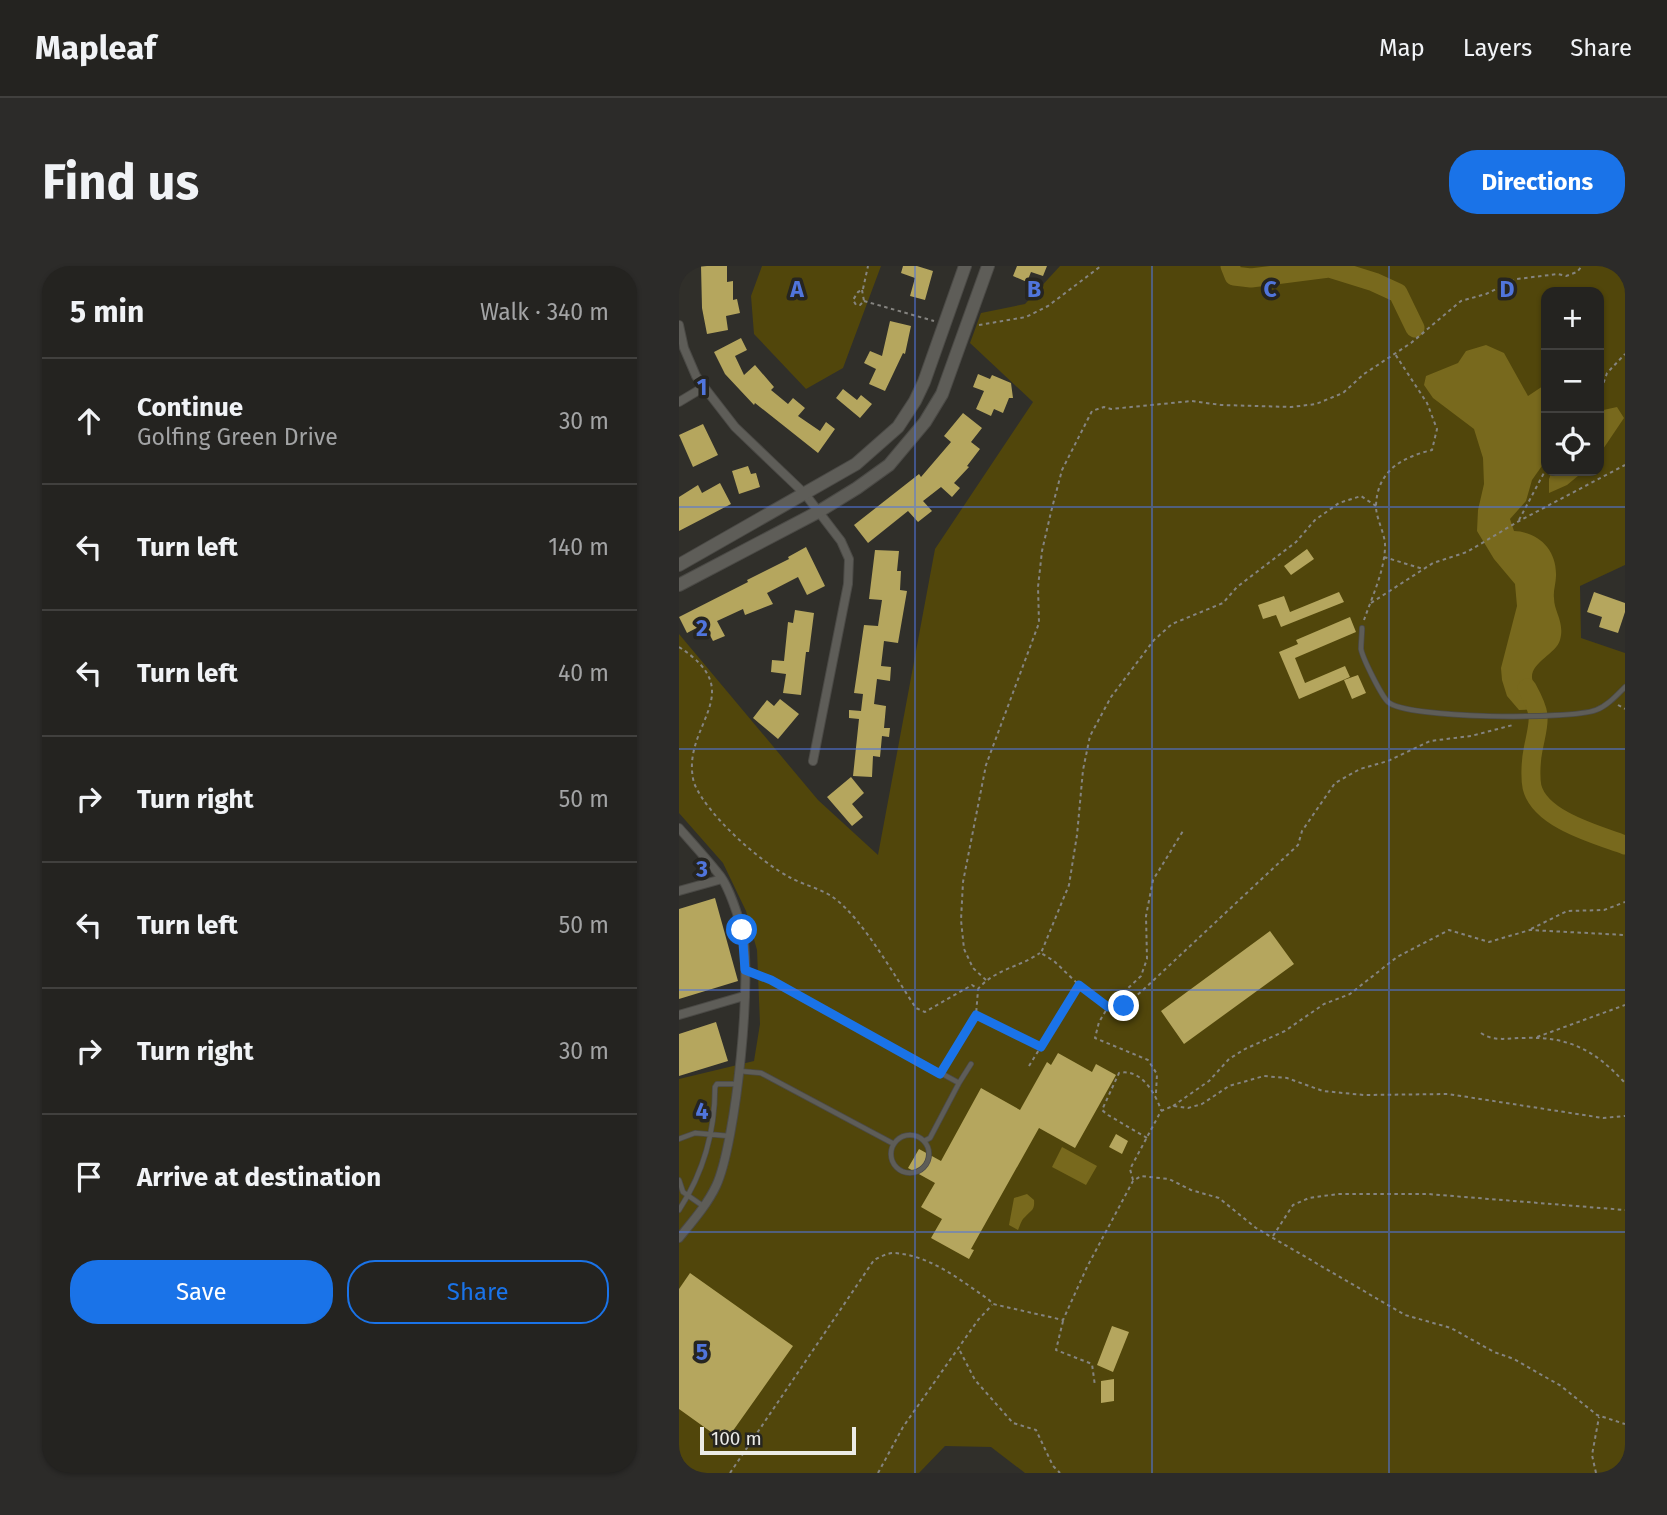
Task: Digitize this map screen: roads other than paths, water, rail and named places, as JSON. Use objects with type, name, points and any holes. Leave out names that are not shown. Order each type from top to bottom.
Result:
[{"type":"main road","points":[[679,565],[856,464],[898,427],[915,401],[965,266]]},
{"type":"main road","points":[[679,585],[818,512],[888,465],[909,443],[942,394],[988,266]]},
{"type":"main road","points":[[942,330],[960,344]]},
{"type":"street","points":[[679,325],[684,348],[696,376],[735,427],[805,494],[841,541],[849,559],[850,572],[813,761]]},
{"type":"street","points":[[679,402],[704,387]]},
{"type":"street","points":[[679,828],[722,878],[742,930],[745,970],[737,1084],[725,1161],[717,1186],[679,1238]]},
{"type":"street","points":[[679,891],[722,878]]},
{"type":"street","points":[[679,1015],[744,996]]},
{"type":"lane","points":[[1362,628],[1361,651],[1388,702],[1405,710],[1445,715],[1528,715],[1594,711],[1610,702],[1625,687]]},
{"type":"lane","points":[[745,970],[771,980],[959,1083]]},
{"type":"lane","points":[[924,1141],[930,1138],[971,1063]]},
{"type":"lane","points":[[738,1071],[761,1073],[894,1144]]},
{"type":"lane","points":[[679,1210],[707,1155],[715,1087],[717,1084],[737,1084]]},
{"type":"lane","points":[[679,1139],[695,1133],[729,1136]]},
{"type":"lane","points":[[908,1135],[924,1141],[929,1152],[926,1164],[909,1173],[897,1168],[891,1157],[894,1144],[908,1135]]},
{"type":"lane","points":[[679,1180],[683,1192],[704,1207]]},
{"type":"waterway","points":[[1230,266],[1234,276],[1251,278],[1329,268],[1374,282],[1398,293],[1415,328]]},
{"type":"waterway","points":[[1527,688],[1538,712],[1531,774],[1537,799],[1546,809],[1571,825],[1625,845]]}]
